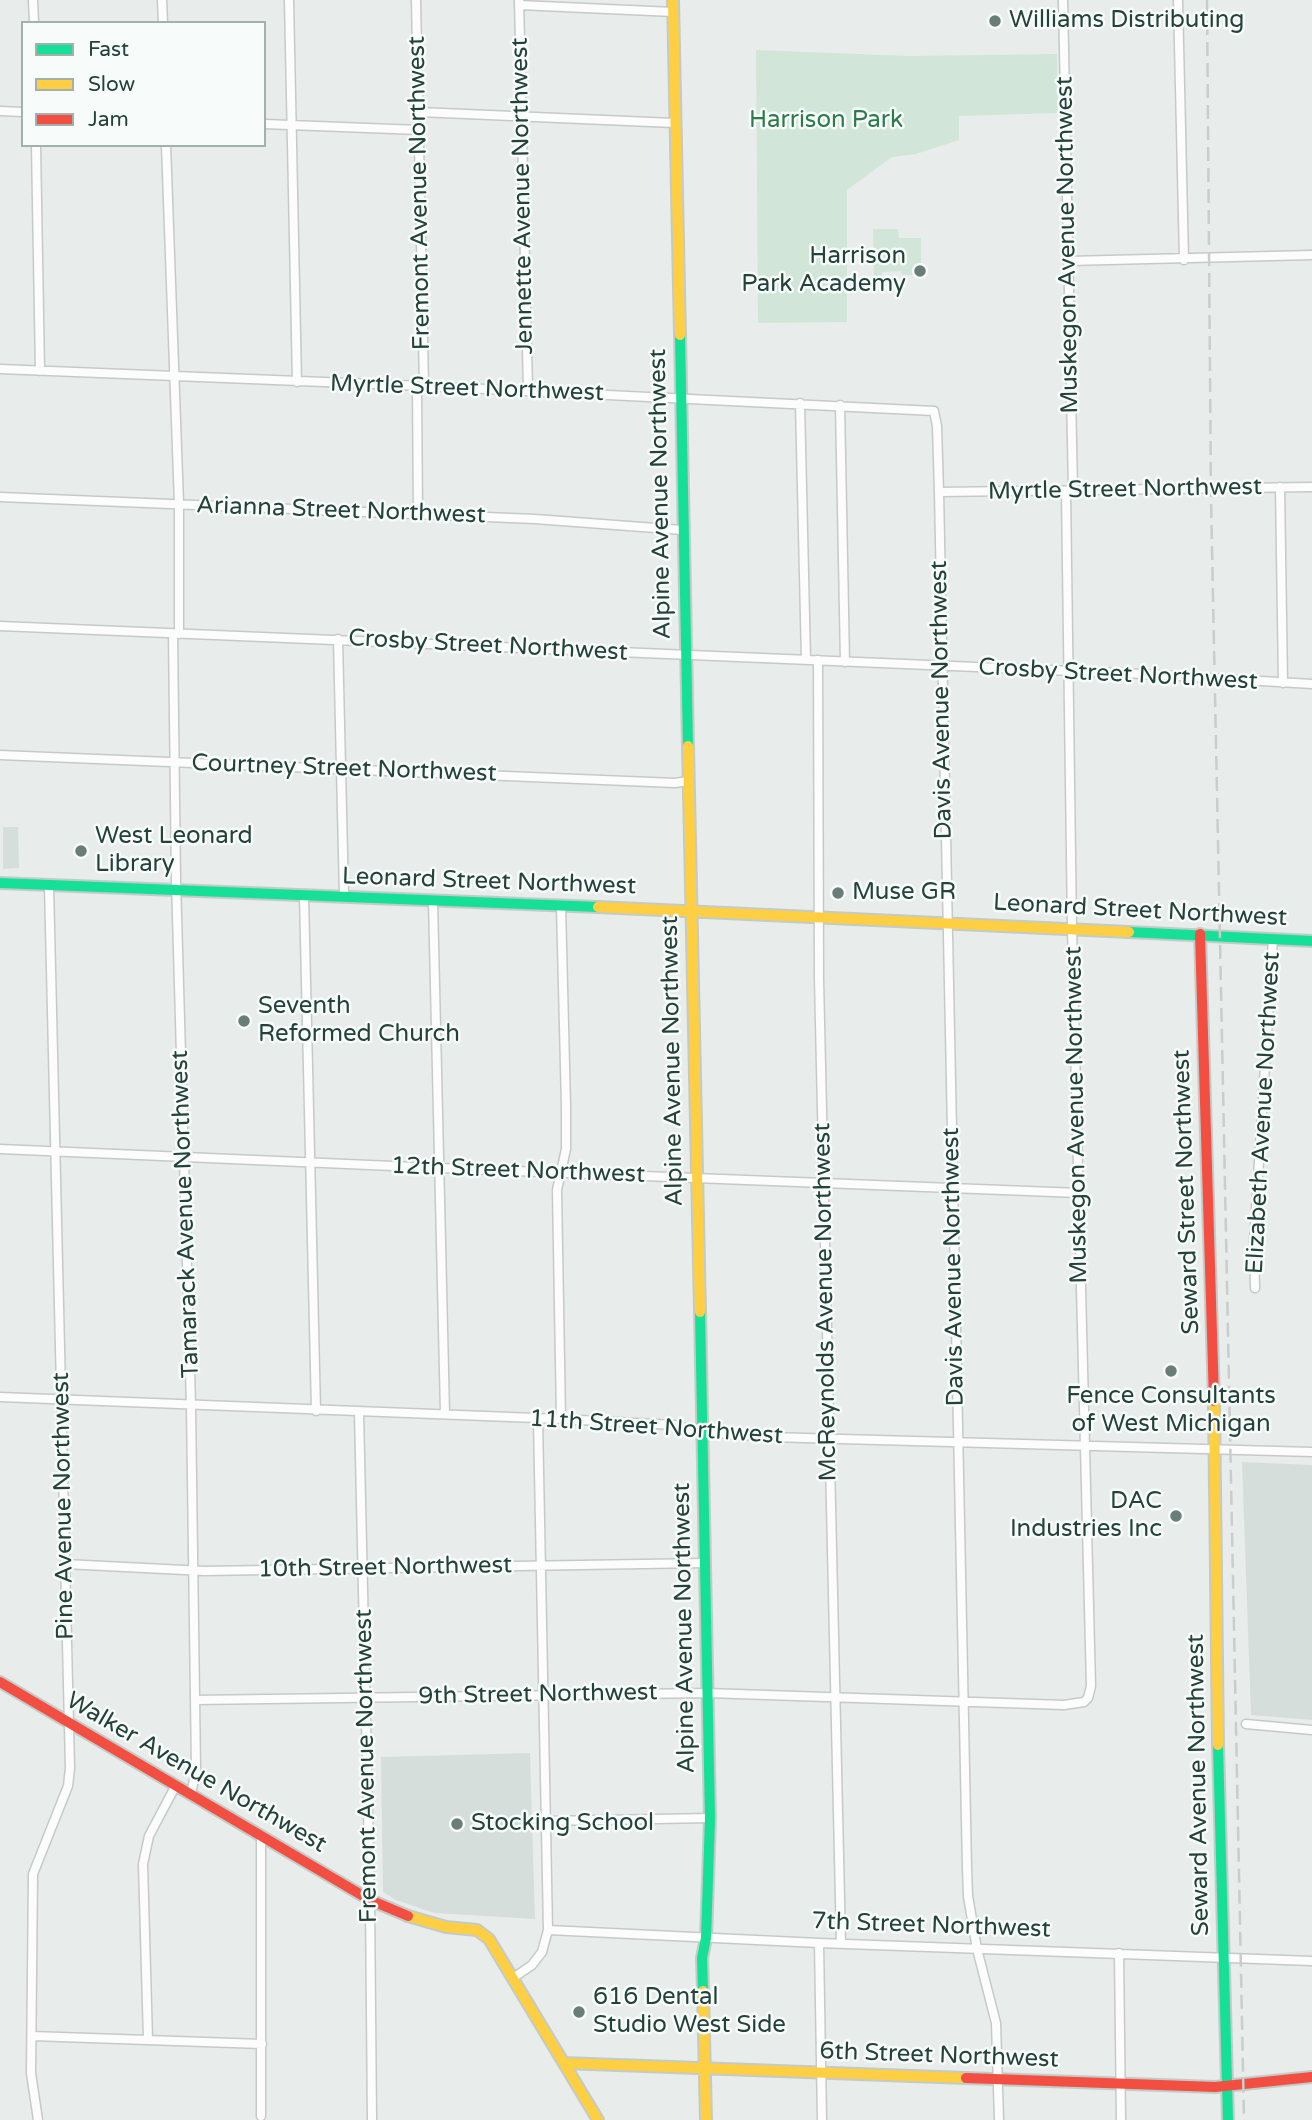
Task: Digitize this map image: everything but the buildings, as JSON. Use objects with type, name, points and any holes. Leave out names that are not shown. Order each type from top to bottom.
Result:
[{"type":"main road","name":"Alpine Avenue Northwest","points":[[673,6],[710,1818],[706,1938],[702,1958],[706,2120]]},
{"type":"main road","name":"Leonard Street Northwest","points":[[0,883],[818,916],[1312,941]]},
{"type":"main road","name":"Seward Street Northwest","points":[[1200,934],[1215,1448]]},
{"type":"main road","name":"Seward Avenue Northwest","points":[[1215,1448],[1222,1957],[1228,2120]]},
{"type":"main road","name":"Walker Avenue Northwest","points":[[0,1682],[370,1900]]},
{"type":"main road","points":[[370,1900],[423,1923],[477,1930],[489,1938],[598,2120]]},
{"type":"main road","name":"6th Street Northwest","points":[[564,2063],[1120,2085],[1227,2085],[1312,2077]]},
{"type":"street","points":[[33,0],[34,21]]},
{"type":"street","points":[[162,0],[163,21]]},
{"type":"street","points":[[289,0],[297,382]]},
{"type":"street","name":"Fremont Avenue Northwest","points":[[416,0],[421,386],[418,515]]},
{"type":"street","name":"Muskegon Avenue Northwest","points":[[1063,0],[1070,491],[1068,671],[1091,1686],[1088,1698]]},
{"type":"street","points":[[1178,0],[1184,260]]},
{"type":"street","points":[[519,2],[673,6]]},
{"type":"street","name":"Jennette Avenue Northwest","points":[[519,2],[528,391]]},
{"type":"street","points":[[0,111],[21,112]]},
{"type":"street","points":[[419,112],[674,123]]},
{"type":"street","points":[[266,124],[419,130]]},
{"type":"street","points":[[36,147],[40,371]]},
{"type":"street","name":"Tamarack Avenue Northwest","points":[[166,147],[179,504],[174,762],[191,1406],[196,1770],[191,1794]]},
{"type":"street","points":[[1068,261],[1312,255]]},
{"type":"street","name":"Myrtle Street Northwest","points":[[0,369],[934,411]]},
{"type":"street","points":[[800,403],[806,660]]},
{"type":"street","points":[[840,405],[845,662]]},
{"type":"street","name":"Davis Avenue Northwest","points":[[934,411],[939,492],[968,1896],[977,1949],[996,2023],[999,2120]]},
{"type":"street","points":[[1280,487],[1283,682]]},
{"type":"street","name":"Myrtle Street Northwest","points":[[939,492],[1312,487]]},
{"type":"street","name":"Arianna Street Northwest","points":[[0,497],[535,519],[682,530]]},
{"type":"street","name":"Crosby Street Northwest","points":[[0,626],[686,654],[1312,684]]},
{"type":"street","points":[[338,639],[344,897]]},
{"type":"street","name":"McReynolds Avenue Northwest","points":[[818,660],[818,916],[841,1943]]},
{"type":"street","name":"Courtney Street Northwest","points":[[0,755],[668,783],[688,781]]},
{"type":"street","name":"Pine Avenue Northwest","points":[[38,2120],[31,2073],[33,1874],[68,1786],[69,1722],[49,885]]},
{"type":"street","points":[[304,896],[316,1411]]},
{"type":"street","points":[[433,900],[445,1414]]},
{"type":"street","points":[[561,906],[566,1106],[566,1149],[557,1190],[561,1419]]},
{"type":"street","name":"Elizabeth Avenue Northwest","points":[[1255,1288],[1254,1241],[1273,939]]},
{"type":"street","name":"12th Street Northwest","points":[[0,1149],[1079,1193]]},
{"type":"street","name":"11th Street Northwest","points":[[0,1397],[561,1419],[675,1425],[701,1432],[828,1439],[1312,1452]]},
{"type":"street","name":"Fremont Avenue Northwest","points":[[359,1412],[372,2120]]},
{"type":"street","points":[[513,1978],[537,1959],[542,1952],[548,1930],[538,1419]]},
{"type":"street","name":"10th Street Northwest","points":[[65,1564],[193,1571],[705,1563]]},
{"type":"street","name":"9th Street Northwest","points":[[195,1700],[707,1693],[1074,1704],[1084,1702],[1088,1698]]},
{"type":"street","points":[[1246,1724],[1312,1730]]},
{"type":"street","points":[[148,2040],[144,1855],[149,1836],[176,1785]]},
{"type":"street","points":[[547,1821],[710,1818]]},
{"type":"street","points":[[261,1835],[261,2116]]},
{"type":"street","name":"7th Street Northwest","points":[[548,1930],[1312,1961]]},
{"type":"street","points":[[819,1943],[822,2120]]},
{"type":"street","points":[[1119,1953],[1121,2120]]},
{"type":"street","points":[[32,2036],[262,2044]]},
{"type":"shaded area","points":[[3,827],[18,827],[19,868],[3,869]]},
{"type":"shaded area","points":[[1242,1462],[1312,1465],[1312,1720],[1251,1715]]},
{"type":"shaded area","name":"Stocking School","points":[[530,1753],[535,1919],[434,1913],[396,1900],[383,1892],[381,1757]]},
{"type":"green space","name":"Harrison Park","points":[[756,50],[910,56],[1057,54],[1058,113],[959,116],[959,140],[916,154],[892,157],[847,190],[847,322],[758,323]]},
{"type":"green space","points":[[873,229],[898,229],[899,238],[921,238],[921,275],[902,275],[901,271],[882,272],[882,282],[874,282]]},
{"type":"railway","points":[[1207,0],[1211,498],[1244,2120]]},
{"type":"traffic: fast","points":[[680,335],[688,746]]},
{"type":"traffic: fast","points":[[0,883],[598,907]]},
{"type":"traffic: fast","points":[[1129,932],[1312,941]]},
{"type":"traffic: fast","points":[[700,1312],[710,1818],[706,1938],[702,1958],[703,1991]]},
{"type":"traffic: fast","points":[[1218,1745],[1228,2120]]},
{"type":"traffic: slow","points":[[673,0],[680,335]]},
{"type":"traffic: slow","points":[[688,746],[700,1312]]},
{"type":"traffic: slow","points":[[598,907],[1129,932]]},
{"type":"traffic: slow","points":[[1214,1401],[1218,1745]]},
{"type":"traffic: slow","points":[[408,1916],[446,1927],[477,1930],[489,1939],[598,2120]]},
{"type":"traffic: slow","points":[[703,1991],[706,2120]]},
{"type":"traffic: slow","points":[[564,2063],[966,2078]]},
{"type":"traffic: jam","points":[[1200,934],[1214,1401]]},
{"type":"traffic: jam","points":[[0,1682],[370,1900],[408,1916]]},
{"type":"traffic: jam","points":[[966,2078],[1215,2087],[1312,2077]]},
{"type":"place","name":"Williams Distributing","points":[[995,21]]},
{"type":"place","name":"Harrison Park Academy","points":[[920,271]]},
{"type":"place","name":"West Leonard Library","points":[[81,851]]},
{"type":"place","name":"Muse GR","points":[[838,893]]},
{"type":"place","name":"Seventh Reformed Church","points":[[244,1021]]},
{"type":"place","name":"Fence Consultants of West Michigan","points":[[1171,1371]]},
{"type":"place","name":"DAC Industries Inc","points":[[1176,1516]]},
{"type":"place","name":"Stocking School","points":[[457,1824]]},
{"type":"place","name":"616 Dental Studio West Side","points":[[579,2012]]}]
